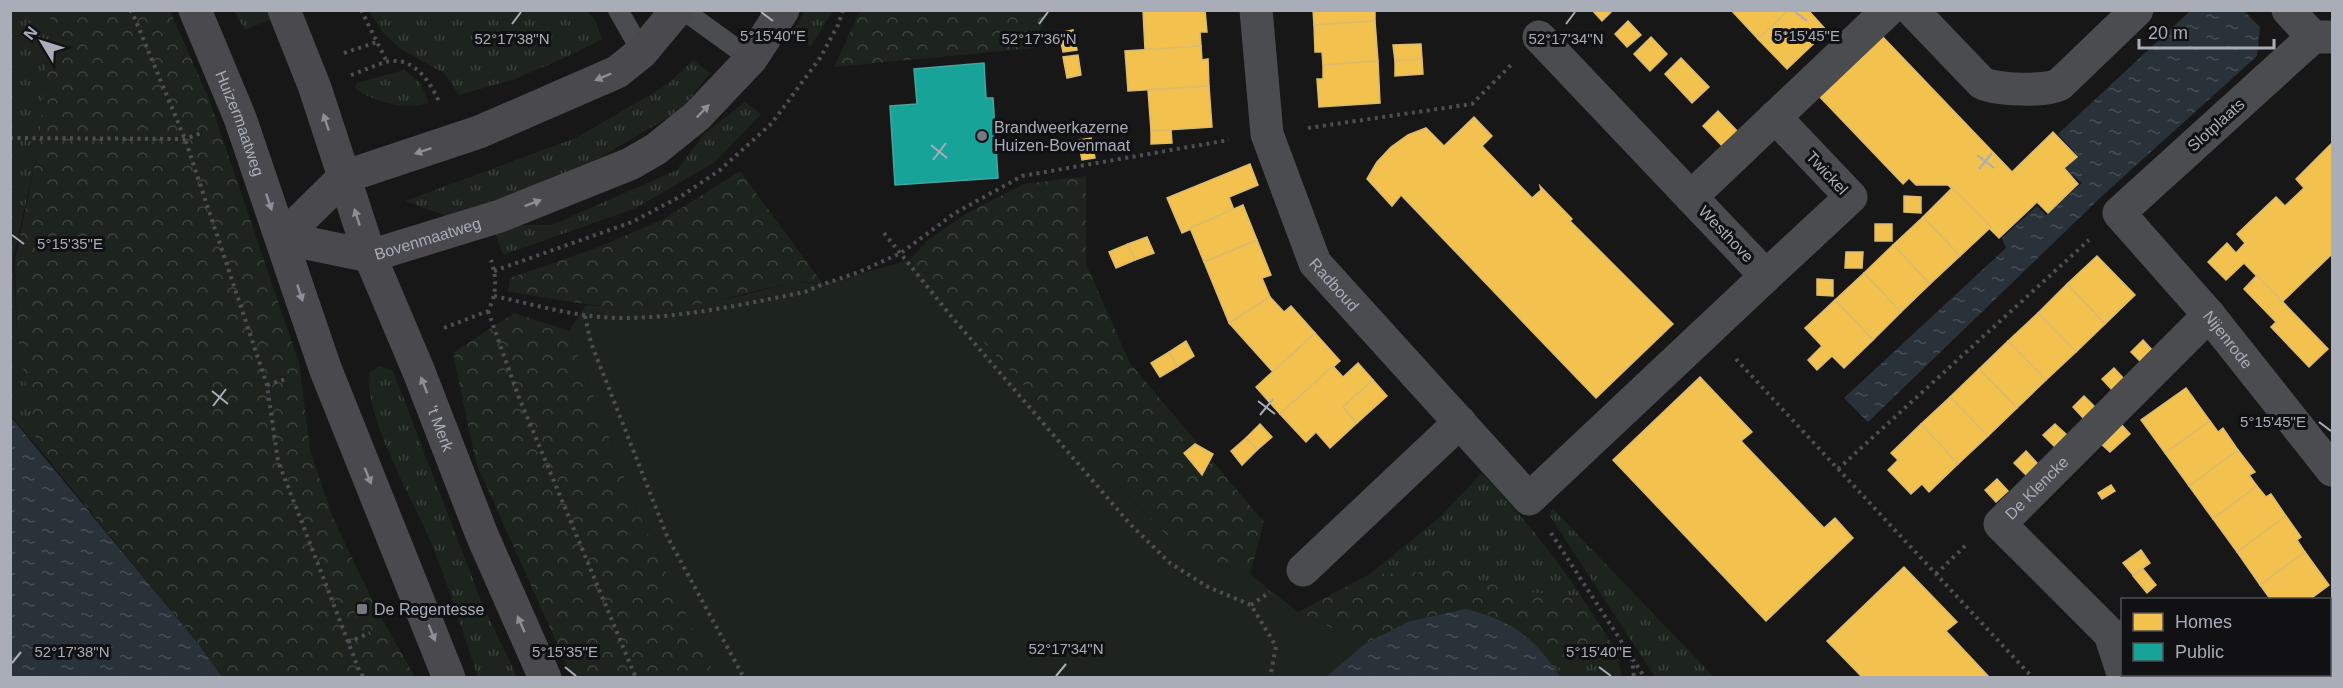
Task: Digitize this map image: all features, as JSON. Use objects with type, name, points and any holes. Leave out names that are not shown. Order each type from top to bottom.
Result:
[{"type":"main road","name":"Huizermaatweg","points":[[195,10],[240,118],[282,238]]},
{"type":"main road","points":[[284,10],[315,88],[344,177]]},
{"type":"main road","points":[[449,678],[325,369],[282,238],[344,177],[479,132],[617,72],[642,52],[677,10]]},
{"type":"main road","name":"Bovenmaatweg","points":[[282,238],[370,256],[500,216],[630,164],[656,148],[698,116],[751,59],[783,10]]},
{"type":"main road","name":"'t Merk","points":[[344,177],[370,256],[419,372],[482,535],[544,678]]},
{"type":"street","name":"Radboud","points":[[1256,10],[1267,134],[1315,263],[1529,500]]},
{"type":"street","points":[[1691,196],[1888,10]]},
{"type":"street","points":[[1912,10],[1982,83],[1994,87],[2049,89],[2055,87],[2137,10]]},
{"type":"street","name":"Slotplaats","points":[[2119,213],[2323,37],[2288,10]]},
{"type":"street","name":"Westhove","points":[[1529,500],[1766,276],[1539,37]]},
{"type":"street","name":"Twickel","points":[[1766,276],[1851,197],[1774,117]]},
{"type":"street","name":"Nijenrode","points":[[2119,213],[2209,315],[2332,470]]},
{"type":"street","name":"De Klencke","points":[[2121,665],[2110,634],[2000,524],[2209,315]]},
{"type":"street","points":[[1303,570],[1460,422]]},
{"type":"lane","points":[[618,10],[642,52]]},
{"type":"lane","points":[[683,10],[751,59]]},
{"type":"path","points":[[130,10],[185,139],[267,385],[278,461],[364,678]]},
{"type":"path","points":[[361,10],[387,62]]},
{"type":"path","points":[[795,92],[820,58],[838,25],[843,10]]},
{"type":"path","points":[[494,296],[585,315],[620,318],[677,315],[805,292],[901,253],[955,213],[1022,176],[1267,134],[1472,104],[1539,37]]},
{"type":"path","points":[[10,138],[185,139]]},
{"type":"path","points":[[1838,469],[2119,213]]},
{"type":"path","points":[[884,233],[951,316],[1130,524],[1170,563],[1208,587],[1251,605],[1276,646],[1270,678]]},
{"type":"path","points":[[494,271],[496,281],[494,296],[488,311],[518,395],[636,678]]},
{"type":"path","points":[[585,315],[591,343],[667,536],[744,678]]},
{"type":"path","points":[[1709,331],[2033,678]]},
{"type":"path","points":[[1529,500],[1645,678]]},
{"type":"path","points":[[348,642],[370,633]]},
{"type":"path","points":[[1632,657],[1634,678]]},
{"type":"green space","points":[[805,10],[833,11],[811,46],[791,35]]},
{"type":"green space","points":[[860,10],[1047,11],[1034,48],[834,67]]},
{"type":"green space","points":[[10,11],[49,11],[51,21],[38,150],[13,258],[17,333],[37,446],[11,416]]},
{"type":"green space","points":[[49,11],[170,11],[209,99],[299,363],[310,450],[333,518],[377,610],[415,677],[222,677],[200,646],[37,446],[17,333],[15,259],[38,150],[51,21]]},
{"type":"green space","points":[[234,11],[267,11],[271,19],[245,30]]},
{"type":"green space","points":[[369,11],[587,11],[595,20],[602,39],[515,79],[459,95],[444,73],[401,49],[384,34]]},
{"type":"green space","points":[[693,60],[710,73],[681,110],[599,158],[517,192],[447,216],[405,201],[576,138],[668,84]]},
{"type":"green space","points":[[404,70],[420,83],[429,103],[410,106],[390,104],[372,98],[355,88],[357,83]]},
{"type":"green space","points":[[745,102],[761,114],[715,162],[636,208],[503,255],[496,235],[516,225],[552,225],[677,170],[704,134]]},
{"type":"green space","points":[[740,171],[823,284],[791,283],[726,299],[664,308],[597,305],[508,291],[510,278],[599,247],[664,219]]},
{"type":"green space","points":[[1086,176],[1086,264],[1130,363],[1264,522],[1250,574],[1200,558],[1165,534],[990,350],[940,286],[909,260],[928,240],[964,215],[1024,184]]},
{"type":"green space","points":[[909,260],[940,286],[990,350],[1165,534],[1200,558],[1250,574],[1298,612],[1365,644],[1410,621],[1466,609],[1495,617],[1523,632],[1560,677],[716,677],[637,510],[569,331],[586,305],[637,308],[687,306],[741,296],[793,282],[823,284]]},
{"type":"green space","points":[[514,313],[569,331],[637,510],[716,677],[572,677],[476,463],[453,353]]},
{"type":"green space","points":[[380,366],[393,371],[482,603],[517,677],[478,677],[435,552],[393,462],[375,414],[369,373]]},
{"type":"green space","points":[[1482,473],[1534,532],[1581,596],[1519,592],[1449,571],[1370,574],[1440,517]]},
{"type":"green space","points":[[1552,508],[1714,677],[1655,677],[1550,516]]},
{"type":"green space","points":[[1449,571],[1519,592],[1581,596],[1616,650],[1554,669],[1523,632],[1466,609],[1410,621],[1365,644],[1298,612],[1370,574]]},
{"type":"green space","points":[[1616,650],[1622,677],[1560,677],[1554,669]]},
{"type":"water","points":[[2190,11],[2244,11],[2260,27],[2257,56],[2101,197],[1868,422],[1844,398],[2006,248],[2002,238],[2037,206],[2046,215],[2082,183],[2064,168],[2077,155],[2058,134]]},
{"type":"water","points":[[10,416],[200,646],[222,677],[11,677]]},
{"type":"water","points":[[1466,609],[1496,619],[1520,632],[1541,651],[1560,677],[1326,677],[1365,644],[1410,621]]},
{"type":"building: Homes","points":[[1143,10],[1205,10],[1207,32],[1200,32],[1201,46],[1145,50]]},
{"type":"building: Homes","points":[[1313,10],[1375,10],[1375,21],[1314,25]]},
{"type":"building: Homes","points":[[1592,10],[1613,10],[1602,21]]},
{"type":"building: Homes","points":[[1731,10],[1789,10],[1758,39]]},
{"type":"building: Homes","points":[[1789,10],[1808,10],[1827,31],[1787,69],[1758,39]]},
{"type":"building: Homes","points":[[1375,21],[1378,61],[1323,65],[1322,52],[1315,52],[1314,25]]},
{"type":"building: Homes","points":[[1628,21],[1641,35],[1627,47],[1615,34]]},
{"type":"building: Homes","points":[[1073,30],[1077,50],[1063,52],[1059,33]]},
{"type":"building: Homes","points":[[1880,34],[2012,172],[2053,132],[2077,157],[2064,168],[2078,184],[2048,213],[2037,202],[1999,238],[1989,228],[1991,227],[1948,185],[1916,185],[1909,178],[1903,184],[1817,94]]},
{"type":"building: Homes","points":[[1651,37],[1667,54],[1650,71],[1634,54]]},
{"type":"building: Homes","points":[[1421,44],[1422,59],[1395,61],[1393,45]]},
{"type":"building: Homes","points":[[1201,46],[1202,60],[1208,59],[1209,86],[1128,91],[1125,51]]},
{"type":"building: Homes","points":[[1078,55],[1081,75],[1067,78],[1063,57]]},
{"type":"building: Homes","points":[[1681,58],[1709,87],[1692,103],[1665,74]]},
{"type":"building: Homes","points":[[1422,59],[1423,74],[1395,76],[1395,61]]},
{"type":"building: Homes","points":[[1378,61],[1380,103],[1319,107],[1317,79],[1323,79],[1323,65]]},
{"type":"building: Homes","points":[[1209,86],[1212,127],[1151,131],[1148,90]]},
{"type":"building: Homes","points":[[1718,111],[1740,134],[1725,149],[1703,126]]},
{"type":"building: Homes","points":[[1474,117],[1492,136],[1482,146],[1532,198],[1541,190],[1540,186],[1572,219],[1570,221],[1673,324],[1596,398],[1401,195],[1392,206],[1367,179],[1377,162],[1391,147],[1408,135],[1426,128],[1444,146]]},
{"type":"building: Homes","points":[[1171,130],[1172,143],[1151,144],[1151,131]]},
{"type":"building: Homes","points":[[1091,138],[1095,158],[1082,160],[1078,140]]},
{"type":"building: Homes","points":[[2332,143],[2332,254],[2282,302],[2244,263],[2226,280],[2208,262],[2227,243],[2236,253],[2245,243],[2237,234],[2276,197],[2285,206],[2304,188],[2296,179]]},
{"type":"building: Homes","points":[[1250,164],[1258,185],[1229,197],[1234,210],[1182,233],[1167,198]]},
{"type":"building: Homes","points":[[1952,188],[1991,227],[1960,256],[1923,217]]},
{"type":"building: Homes","points":[[1904,196],[1921,197],[1921,213],[1904,212]]},
{"type":"building: Homes","points":[[1243,205],[1257,240],[1204,262],[1190,228]]},
{"type":"building: Homes","points":[[1923,217],[1960,256],[1930,284],[1893,245]]},
{"type":"building: Homes","points":[[1875,224],[1892,224],[1892,241],[1875,241]]},
{"type":"building: Homes","points":[[1147,237],[1154,253],[1135,260],[1128,244]]},
{"type":"building: Homes","points":[[1257,240],[1271,275],[1262,278],[1270,297],[1229,323],[1204,262]]},
{"type":"building: Homes","points":[[1128,244],[1135,260],[1116,268],[1109,252]]},
{"type":"building: Homes","points":[[1893,245],[1930,284],[1901,312],[1864,273]]},
{"type":"building: Homes","points":[[1846,252],[1863,252],[1862,268],[1845,268]]},
{"type":"building: Homes","points":[[2097,256],[2135,295],[2105,324],[2067,284]]},
{"type":"building: Homes","points":[[1864,273],[1901,312],[1873,340],[1835,300]]},
{"type":"building: Homes","points":[[2257,275],[2328,349],[2309,367],[2271,327],[2276,322],[2244,289]]},
{"type":"building: Homes","points":[[1817,279],[1833,280],[1833,296],[1817,295]]},
{"type":"building: Homes","points":[[2067,284],[2105,324],[2076,352],[2038,313]]},
{"type":"building: Homes","points":[[1270,297],[1284,312],[1291,306],[1315,333],[1273,372],[1229,323]]},
{"type":"building: Homes","points":[[1835,300],[1873,340],[1844,368],[1832,356],[1817,370],[1808,360],[1822,346],[1805,328]]},
{"type":"building: Homes","points":[[2038,313],[2076,352],[2046,380],[2008,341]]},
{"type":"building: Homes","points":[[1315,333],[1340,361],[1280,414],[1256,387]]},
{"type":"building: Homes","points":[[2143,340],[2154,352],[2142,363],[2131,352]]},
{"type":"building: Homes","points":[[1186,341],[1194,356],[1177,367],[1169,352]]},
{"type":"building: Homes","points":[[2008,341],[2046,380],[2017,408],[1979,369]]},
{"type":"building: Homes","points":[[1169,352],[1177,367],[1160,377],[1151,363]]},
{"type":"building: Homes","points":[[1358,363],[1373,380],[1343,407],[1357,423],[1330,448],[1316,432],[1306,442],[1280,414],[1333,366],[1343,377]]},
{"type":"building: Homes","points":[[2114,368],[2125,380],[2113,391],[2102,379]]},
{"type":"building: Homes","points":[[1979,369],[2017,408],[1988,436],[1950,397]]},
{"type":"building: Homes","points":[[1700,377],[1752,432],[1741,441],[1824,528],[1835,518],[1853,538],[1766,621],[1613,460]]},
{"type":"building: Homes","points":[[1373,380],[1387,396],[1357,423],[1343,407]]},
{"type":"building: Homes","points":[[2186,388],[2210,421],[2165,453],[2141,420]]},
{"type":"building: Homes","points":[[2084,396],[2096,408],[2084,419],[2073,407]]},
{"type":"building: Homes","points":[[1950,397],[1988,436],[1958,464],[1921,424]]},
{"type":"building: Homes","points":[[2210,421],[2218,432],[2223,428],[2238,450],[2189,486],[2165,453]]},
{"type":"building: Homes","points":[[2119,422],[2130,434],[2110,452],[2099,442]]},
{"type":"building: Homes","points":[[1260,424],[1272,437],[1257,450],[1246,438]]},
{"type":"building: Homes","points":[[1921,424],[1958,464],[1929,492],[1922,484],[1911,494],[1888,470],[1898,460],[1891,453]]},
{"type":"building: Homes","points":[[2055,424],[2067,435],[2055,447],[2043,435]]},
{"type":"building: Homes","points":[[1246,438],[1257,450],[1242,465],[1231,451]]},
{"type":"building: Homes","points":[[1195,444],[1213,454],[1202,475],[1184,453]]},
{"type":"building: Homes","points":[[2238,450],[2255,472],[2249,475],[2257,486],[2213,519],[2189,486]]},
{"type":"building: Homes","points":[[2026,451],[2037,463],[2026,475],[2014,463]]},
{"type":"building: Homes","points":[[1997,479],[2008,491],[1996,502],[1985,490]]},
{"type":"building: Homes","points":[[2111,485],[2115,491],[2102,499],[2098,493]]},
{"type":"building: Homes","points":[[2257,486],[2266,497],[2271,494],[2286,516],[2237,552],[2213,519]]},
{"type":"building: Homes","points":[[2286,516],[2301,537],[2297,540],[2305,552],[2260,585],[2237,552]]},
{"type":"building: Homes","points":[[2141,550],[2150,563],[2133,575],[2123,563]]},
{"type":"building: Homes","points":[[2305,552],[2329,585],[2312,598],[2270,598],[2260,585]]},
{"type":"building: Homes","points":[[1904,567],[1957,622],[1946,631],[1990,678],[1863,678],[1827,641]]},
{"type":"building: Homes","points":[[2143,569],[2156,585],[2147,593],[2133,576]]},
{"type":"building: Public","points":[[984,63],[986,98],[993,98],[998,178],[895,185],[890,106],[917,104],[914,69]]},
{"type":"place","name":"Brandweerkazerne Huizen-Bovenmaat","points":[[982,136]]},
{"type":"place","name":"De Regentesse","points":[[362,609]]}]
